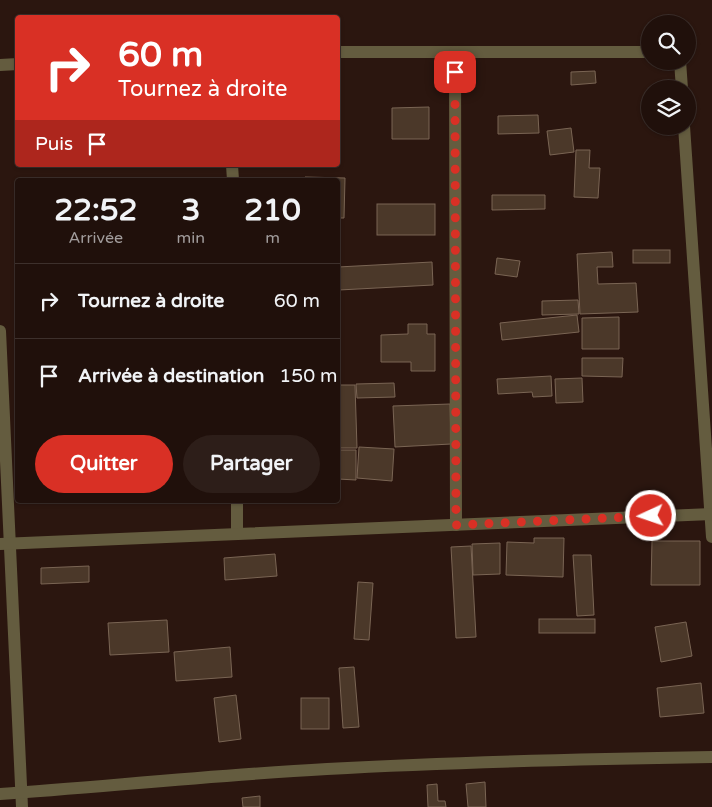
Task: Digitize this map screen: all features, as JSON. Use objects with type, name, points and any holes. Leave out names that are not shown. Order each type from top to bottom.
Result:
[{"type":"street","points":[[340,52],[641,52]]},
{"type":"street","points":[[455,52],[456,525]]},
{"type":"street","points":[[0,65],[15,64]]},
{"type":"street","points":[[685,135],[712,537]]},
{"type":"street","points":[[0,331],[5,544],[22,807]]},
{"type":"street","points":[[237,503],[237,534]]},
{"type":"street","points":[[5,544],[711,514]]},
{"type":"street","points":[[0,794],[193,777],[328,768],[528,760],[712,757]]},
{"type":"building","points":[[595,71],[596,83],[571,85],[571,72]]},
{"type":"building","points":[[429,107],[429,139],[392,139],[392,108]]},
{"type":"building","points":[[538,115],[539,133],[498,134],[498,116]]},
{"type":"building","points":[[571,128],[574,152],[550,155],[547,131]]},
{"type":"building","points":[[576,150],[590,150],[589,168],[600,168],[598,198],[574,197]]},
{"type":"building","points":[[305,177],[345,178],[344,218],[340,218],[340,178]]},
{"type":"building","points":[[492,195],[545,195],[545,209],[492,210]]},
{"type":"building","points":[[377,204],[435,204],[435,235],[377,235]]},
{"type":"building","points":[[633,250],[670,250],[670,263],[633,263]]},
{"type":"building","points":[[612,252],[613,267],[597,267],[598,284],[636,283],[638,312],[580,314],[577,254]]},
{"type":"building","points":[[497,258],[520,261],[517,277],[495,274]]},
{"type":"building","points":[[432,262],[433,285],[340,290],[340,267]]},
{"type":"building","points":[[578,300],[579,314],[542,315],[542,301]]},
{"type":"building","points":[[577,315],[579,332],[502,340],[500,323]]},
{"type":"building","points":[[619,317],[619,349],[582,349],[582,318]]},
{"type":"building","points":[[408,324],[427,324],[427,334],[435,334],[435,371],[411,371],[411,362],[381,362],[381,335],[408,334]]},
{"type":"building","points":[[582,358],[623,358],[622,377],[582,376]]},
{"type":"building","points":[[551,376],[552,396],[533,397],[532,392],[498,394],[497,379]]},
{"type":"building","points":[[582,378],[583,402],[556,403],[555,379]]},
{"type":"building","points":[[394,383],[395,397],[357,398],[356,384]]},
{"type":"building","points":[[340,385],[355,385],[357,448],[340,448]]},
{"type":"building","points":[[450,404],[451,444],[395,447],[393,406]]},
{"type":"building","points":[[359,447],[394,449],[392,481],[357,478]]},
{"type":"building","points":[[340,450],[356,450],[356,480],[340,479]]},
{"type":"building","points":[[534,538],[564,538],[563,577],[506,575],[507,542],[534,543]]},
{"type":"building","points":[[652,541],[700,541],[700,585],[651,585]]},
{"type":"building","points":[[500,543],[500,574],[473,575],[472,544]]},
{"type":"building","points":[[471,546],[476,637],[456,638],[451,547]]},
{"type":"building","points":[[275,554],[277,576],[225,580],[224,558]]},
{"type":"building","points":[[573,555],[591,555],[594,615],[577,616]]},
{"type":"building","points":[[89,566],[89,582],[41,584],[41,568]]},
{"type":"building","points":[[358,582],[373,583],[369,640],[354,639]]},
{"type":"building","points":[[539,619],[595,619],[595,633],[539,633]]},
{"type":"building","points":[[167,620],[169,652],[110,655],[108,623]]},
{"type":"building","points":[[686,622],[692,656],[661,662],[655,627]]},
{"type":"building","points":[[230,647],[232,677],[176,681],[174,652]]},
{"type":"building","points":[[354,667],[359,727],[343,728],[339,668]]},
{"type":"building","points":[[701,683],[704,713],[660,717],[657,688]]},
{"type":"building","points":[[236,695],[241,739],[219,742],[214,698]]},
{"type":"building","points":[[301,698],[329,698],[329,729],[301,729]]},
{"type":"building","points":[[485,782],[486,807],[468,807],[466,784]]},
{"type":"building","points":[[437,784],[438,801],[445,801],[446,807],[428,807],[427,785]]},
{"type":"building","points":[[260,796],[260,807],[243,807],[242,798]]},
{"type":"route","points":[[455,72],[456,525],[651,516]]}]
